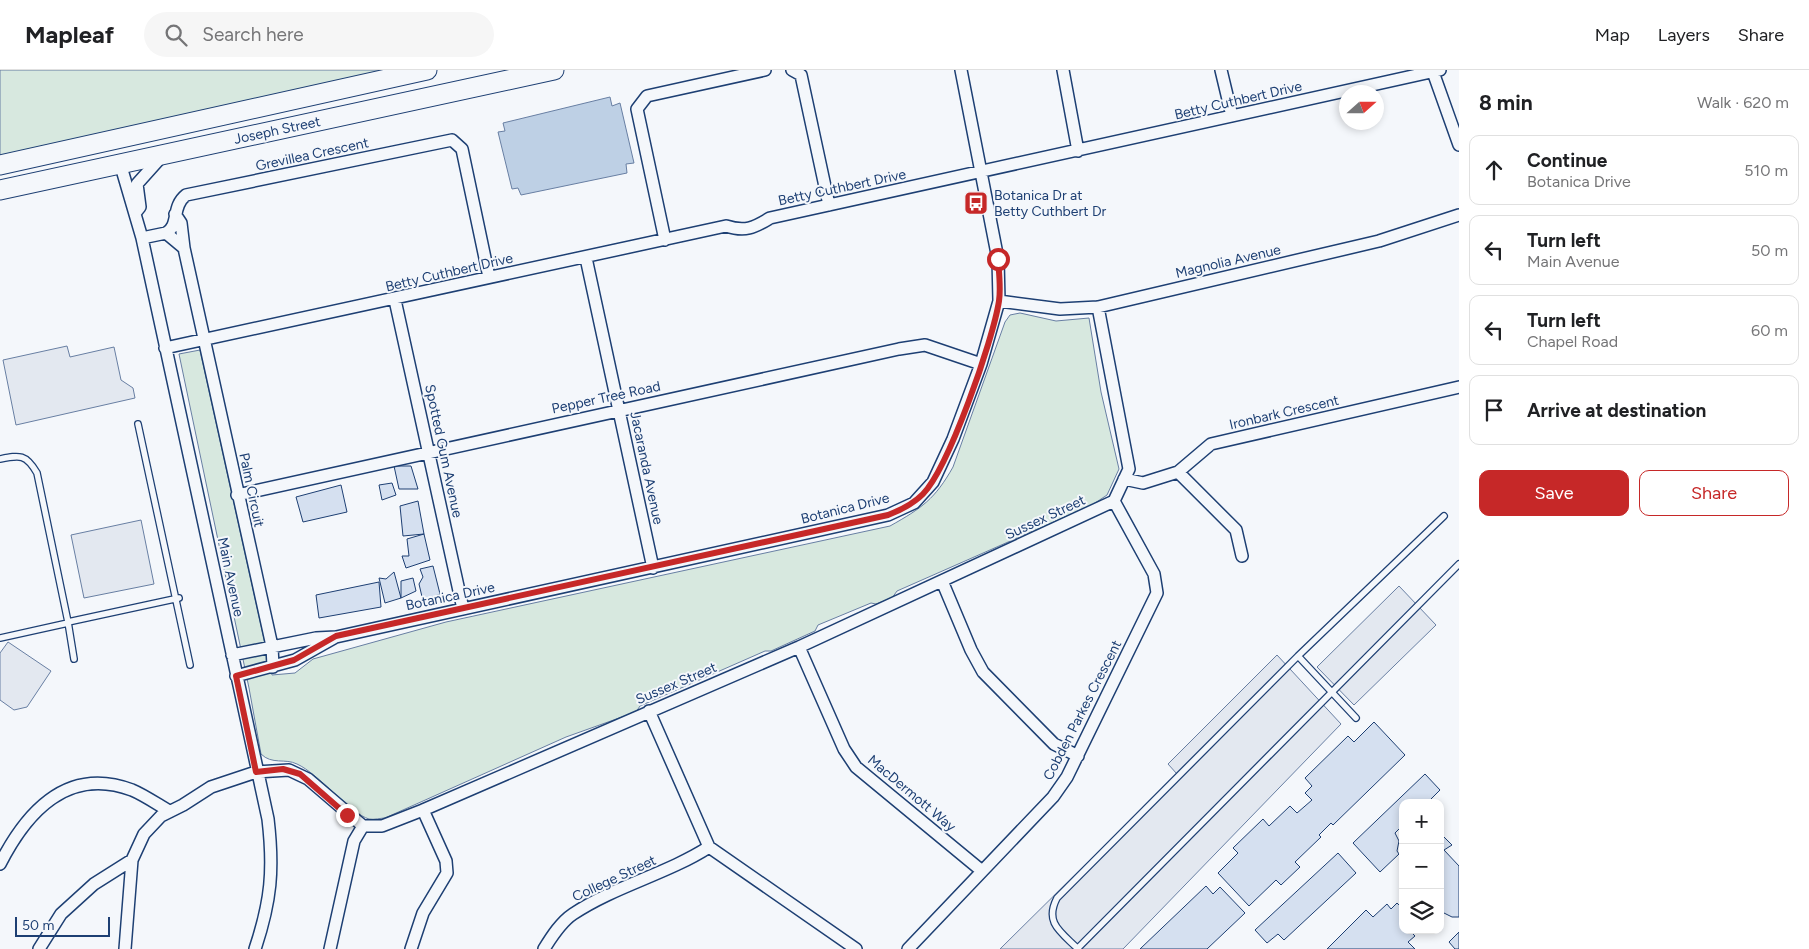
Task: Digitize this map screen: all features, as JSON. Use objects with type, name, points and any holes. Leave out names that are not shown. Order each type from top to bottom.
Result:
[{"type":"highway","name":"Joseph Street","points":[[0,165],[427,70]]},
{"type":"highway","name":"Joseph Street","points":[[0,190],[554,70]]},
{"type":"street","points":[[665,240],[637,109],[647,96],[766,70]]},
{"type":"street","points":[[792,70],[801,75],[828,206]]},
{"type":"street","name":"Botanica Drive","points":[[232,655],[272,646],[336,636],[653,568],[888,515],[914,502],[933,482],[953,439],[981,364],[999,301],[998,259],[983,172],[961,70]]},
{"type":"street","points":[[1063,70],[1078,151]]},
{"type":"street","points":[[1221,70],[1232,116]]},
{"type":"street","points":[[1437,71],[1459,145]]},
{"type":"street","name":"Betty Cuthbert Drive","points":[[165,348],[395,300],[489,277],[586,258],[726,226],[741,230],[754,228],[770,218],[1437,71]]},
{"type":"street","name":"Grevillea Crescent","points":[[176,214],[180,200],[186,195],[452,140],[462,149],[489,277]]},
{"type":"street","name":"Main Avenue","points":[[136,212],[140,207],[137,184],[164,154]]},
{"type":"street","name":"Main Avenue","points":[[120,163],[129,198],[136,212],[142,238],[256,772],[268,819],[272,874],[270,900],[255,949]]},
{"type":"street","points":[[142,238],[166,234],[174,224],[176,214]]},
{"type":"street","points":[[176,214],[181,222],[184,248],[205,340]]},
{"type":"street","name":"Magnolia Avenue","points":[[999,301],[1060,309],[1098,307],[1379,241],[1459,215]]},
{"type":"street","points":[[166,234],[184,248]]},
{"type":"street","name":"Jacaranda Avenue","points":[[586,258],[653,568]]},
{"type":"street","name":"Spotted Gum Avenue","points":[[395,300],[463,609]]},
{"type":"street","points":[[1098,307],[1129,469],[1114,501]]},
{"type":"street","name":"Palm Circuit","points":[[205,340],[237,495],[272,646],[273,667]]},
{"type":"street","name":"Pepper Tree Road","points":[[237,495],[916,346],[926,345],[981,364]]},
{"type":"street","name":"Ironbark Crescent","points":[[1124,479],[1143,483],[1178,472],[1211,444],[1459,387]]},
{"type":"street","points":[[1178,472],[1236,530],[1242,556]]},
{"type":"street","name":"Sussex Street","points":[[363,826],[382,826],[423,810],[798,647],[1114,501]]},
{"type":"street","name":"Cobden Parkes Crescent","points":[[908,949],[1053,797],[1067,777],[1157,593],[1154,574],[1114,501]]},
{"type":"street","points":[[942,581],[971,650],[983,672],[1054,744],[1078,756]]},
{"type":"street","name":"Botanica Drive","points":[[236,676],[294,660],[336,636]]},
{"type":"street","name":"MacDermott Way","points":[[798,647],[844,749],[856,768],[982,871]]},
{"type":"street","points":[[649,711],[709,848],[856,949]]},
{"type":"street","points":[[125,949],[132,860],[144,834],[169,811],[184,805],[223,781],[256,772],[283,769],[300,774],[363,826],[354,841],[330,949]]},
{"type":"street","points":[[0,864],[22,828],[48,800],[74,785],[104,783],[132,790],[169,811]]},
{"type":"street","points":[[411,949],[423,913],[447,873],[446,861],[423,810]]},
{"type":"street","name":"College Street","points":[[544,949],[555,932],[572,914],[599,899],[694,857],[709,848]]},
{"type":"street","points":[[39,949],[61,914],[94,884],[132,860]]},
{"type":"lane","points":[[138,424],[190,665]]},
{"type":"lane","points":[[0,460],[19,455],[31,461],[38,473],[74,659]]},
{"type":"lane","points":[[1444,516],[1298,656],[1057,898],[1051,910],[1052,920],[1078,949],[1459,564]]},
{"type":"lane","points":[[0,638],[177,598]]},
{"type":"lane","points":[[1298,656],[1356,718]]},
{"type":"shaded area","points":[[0,70],[387,70],[0,159]]},
{"type":"shaded area","points":[[1020,313],[1056,321],[1089,318],[1101,392],[1119,469],[1107,495],[1092,505],[897,591],[892,598],[876,604],[871,603],[818,625],[815,631],[640,706],[636,712],[566,737],[385,818],[369,819],[362,816],[306,769],[292,762],[270,759],[261,754],[179,354],[200,350],[272,675],[295,673],[313,659],[446,622],[890,526],[927,502],[953,467],[1005,322],[1010,315]]},
{"type":"shaded area","points":[[67,346],[70,357],[114,347],[121,380],[133,388],[135,398],[16,425],[3,360]]},
{"type":"shaded area","points":[[141,520],[154,584],[84,598],[71,535]]},
{"type":"shaded area","points":[[1399,586],[1436,625],[1354,705],[1317,667]]},
{"type":"shaded area","points":[[8,642],[51,671],[27,707],[14,710],[0,700],[0,653]]},
{"type":"shaded area","points":[[1277,655],[1341,724],[1123,949],[1000,949],[1177,774],[1168,764]]},
{"type":"water","points":[[610,97],[612,106],[620,103],[634,163],[626,164],[627,173],[521,195],[518,188],[512,189],[498,132],[505,131],[503,123]]},
{"type":"building","points":[[394,466],[411,466],[418,489],[399,489]]},
{"type":"building","points":[[392,483],[396,495],[382,500],[379,485]]},
{"type":"building","points":[[341,485],[347,512],[303,522],[296,497]]},
{"type":"building","points":[[418,501],[424,534],[403,536],[400,506]]},
{"type":"building","points":[[424,534],[430,560],[406,568],[402,556],[409,556],[407,539]]},
{"type":"building","points":[[433,566],[440,594],[423,601],[419,584],[423,577],[420,569]]},
{"type":"building","points":[[394,572],[401,598],[385,603],[379,578],[386,579]]},
{"type":"building","points":[[413,578],[416,591],[401,598],[401,581]]},
{"type":"building","points":[[379,582],[381,607],[319,618],[316,595]]},
{"type":"building","points":[[1374,722],[1405,755],[1333,825],[1331,823],[1319,835],[1321,837],[1295,862],[1300,867],[1281,885],[1276,880],[1249,906],[1218,873],[1238,853],[1233,848],[1263,819],[1269,826],[1290,806],[1297,813],[1312,800],[1305,793],[1312,786],[1305,778],[1348,736],[1354,742]]},
{"type":"building","points":[[1425,774],[1440,790],[1431,799],[1399,799],[1399,829],[1395,833],[1399,841],[1397,851],[1399,854],[1380,872],[1353,843]]},
{"type":"building","points":[[1444,837],[1452,845],[1444,850]]},
{"type":"building","points":[[1444,850],[1459,866],[1459,917],[1452,917],[1444,913]]},
{"type":"building","points":[[1338,853],[1356,873],[1284,940],[1278,934],[1267,943],[1255,930]]},
{"type":"building","points":[[1206,886],[1213,894],[1220,887],[1245,913],[1207,949],[1140,949]]},
{"type":"building","points":[[1397,903],[1399,905],[1399,934],[1413,934],[1415,936],[1408,942],[1415,949],[1327,949],[1366,910],[1373,917],[1387,904],[1391,909]]},
{"type":"building","points":[[1459,932],[1459,949],[1455,949],[1449,942]]},
{"type":"place","name":"Botanica Dr at Betty Cuthbert Dr","points":[[976,203]]},
{"type":"route","points":[[347,815],[300,774],[283,769],[256,772],[236,676],[294,660],[336,636],[626,574],[888,515],[900,510],[914,502],[933,482],[953,439],[981,364],[996,314],[1000,289],[998,259]]}]
